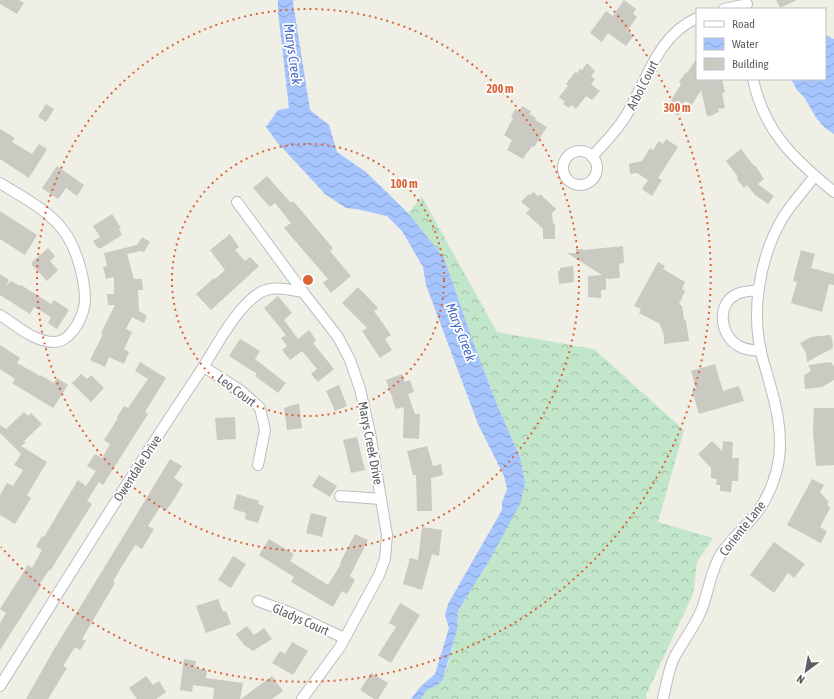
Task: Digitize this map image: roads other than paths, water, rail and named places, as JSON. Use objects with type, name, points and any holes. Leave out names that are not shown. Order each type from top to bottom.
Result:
[{"type":"street","points":[[729,8],[747,4]]},
{"type":"street","name":"Arbol Court","points":[[592,157],[613,134],[626,115],[663,46],[676,32],[696,19]]},
{"type":"street","points":[[753,80],[762,107],[773,130],[788,150],[834,192]]},
{"type":"street","name":"Coriente Lane","points":[[663,699],[672,663],[700,612],[716,564],[727,546],[749,522],[763,503],[769,492],[777,468],[780,442],[779,417],[761,351],[758,324],[758,290],[762,268],[777,228],[815,176]]},
{"type":"street","points":[[0,183],[43,210],[63,230],[75,250],[81,272],[85,300],[82,315],[77,326],[61,341],[46,341],[35,338],[0,315]]},
{"type":"street","name":"Marys Creek Drive","points":[[237,202],[338,337],[350,360],[360,389],[370,433],[387,535],[385,558],[379,575],[340,647],[302,699]]},
{"type":"street","name":"Owendale Drive","points":[[0,686],[147,451],[204,367],[238,312],[251,300],[268,289],[279,288],[303,292]]},
{"type":"street","points":[[758,290],[743,292],[734,296],[727,304],[722,321],[725,331],[732,342],[742,348],[761,351]]},
{"type":"street","name":"Leo Court","points":[[204,367],[240,390],[260,408],[265,430],[258,465]]},
{"type":"street","points":[[340,496],[381,499]]},
{"type":"street","name":"Gladys Court","points":[[258,601],[291,613],[344,638]]},
{"type":"water","name":"Marys Creek","points":[[278,0],[294,0],[293,2],[310,110],[329,125],[337,152],[366,172],[408,213],[444,258],[472,339],[498,407],[520,457],[525,483],[521,502],[489,561],[458,611],[457,630],[443,679],[438,685],[427,690],[421,699],[411,699],[420,687],[435,674],[449,628],[445,615],[448,604],[502,510],[502,502],[507,489],[504,476],[478,424],[426,285],[423,267],[402,231],[387,216],[346,208],[325,194],[276,141],[266,127],[278,110],[289,108],[278,12]]},
{"type":"water","points":[[826,35],[834,39],[834,134],[825,128],[817,119],[804,97],[797,90],[792,81],[826,80]]}]
